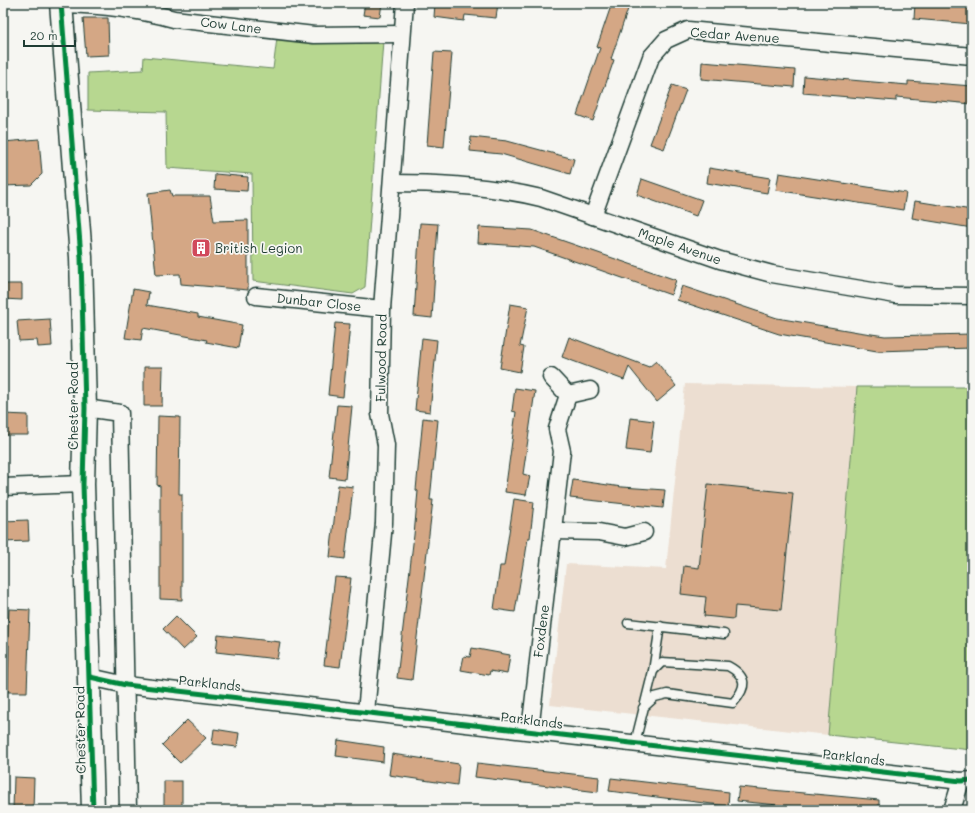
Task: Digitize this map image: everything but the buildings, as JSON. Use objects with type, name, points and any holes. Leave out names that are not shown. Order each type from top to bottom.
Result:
[{"type":"main road","name":"Chester Road","points":[[61,3],[81,257],[85,408],[84,484],[93,810]]},
{"type":"street","name":"Cow Lane","points":[[61,3],[96,5],[152,13],[174,19],[314,35],[402,34]]},
{"type":"street","name":"Fulwood Road","points":[[366,712],[384,523],[386,446],[380,414],[382,309],[405,3]]},
{"type":"street","name":"Cedar Avenue","points":[[593,216],[651,57],[666,40],[688,30],[972,56]]},
{"type":"street","name":"Maple Avenue","points":[[392,183],[439,183],[521,193],[541,198],[720,260],[772,274],[896,295],[972,296]]},
{"type":"street","name":"Dunbar Close","points":[[256,296],[382,309]]},
{"type":"street","points":[[551,377],[568,395],[590,390]]},
{"type":"street","name":"Foxdene","points":[[530,731],[562,451],[558,429],[568,395]]},
{"type":"street","name":"Chester Road","points":[[85,408],[120,413],[126,685],[125,738],[128,810]]},
{"type":"street","points":[[3,486],[84,484]]},
{"type":"street","points":[[553,531],[599,532],[625,537],[644,532]]},
{"type":"street","name":"Parklands","points":[[90,677],[126,685],[967,780]]},
{"type":"street","points":[[952,810],[967,780]]},
{"type":"lane","points":[[628,623],[724,634]]},
{"type":"lane","points":[[634,743],[653,671],[660,626]]},
{"type":"lane","points":[[643,708],[655,697],[667,694],[733,703],[743,687],[743,678],[738,672],[728,666],[662,662],[653,671]]},
{"type":"shaded area","points":[[685,384],[857,387],[828,735],[550,705],[566,564],[666,569]]},
{"type":"green space","points":[[277,38],[383,41],[365,287],[353,294],[253,281],[252,174],[167,168],[166,112],[88,110],[88,73],[143,70],[144,57],[273,69]]},
{"type":"green space","points":[[857,387],[972,387],[972,750],[828,735]]},
{"type":"cycle path","points":[[61,3],[81,257],[85,408],[83,484],[93,810]]},
{"type":"cycle path","points":[[90,677],[126,685],[961,781],[972,780]]},
{"type":"place","name":"British Legion","points":[[201,248]]}]
